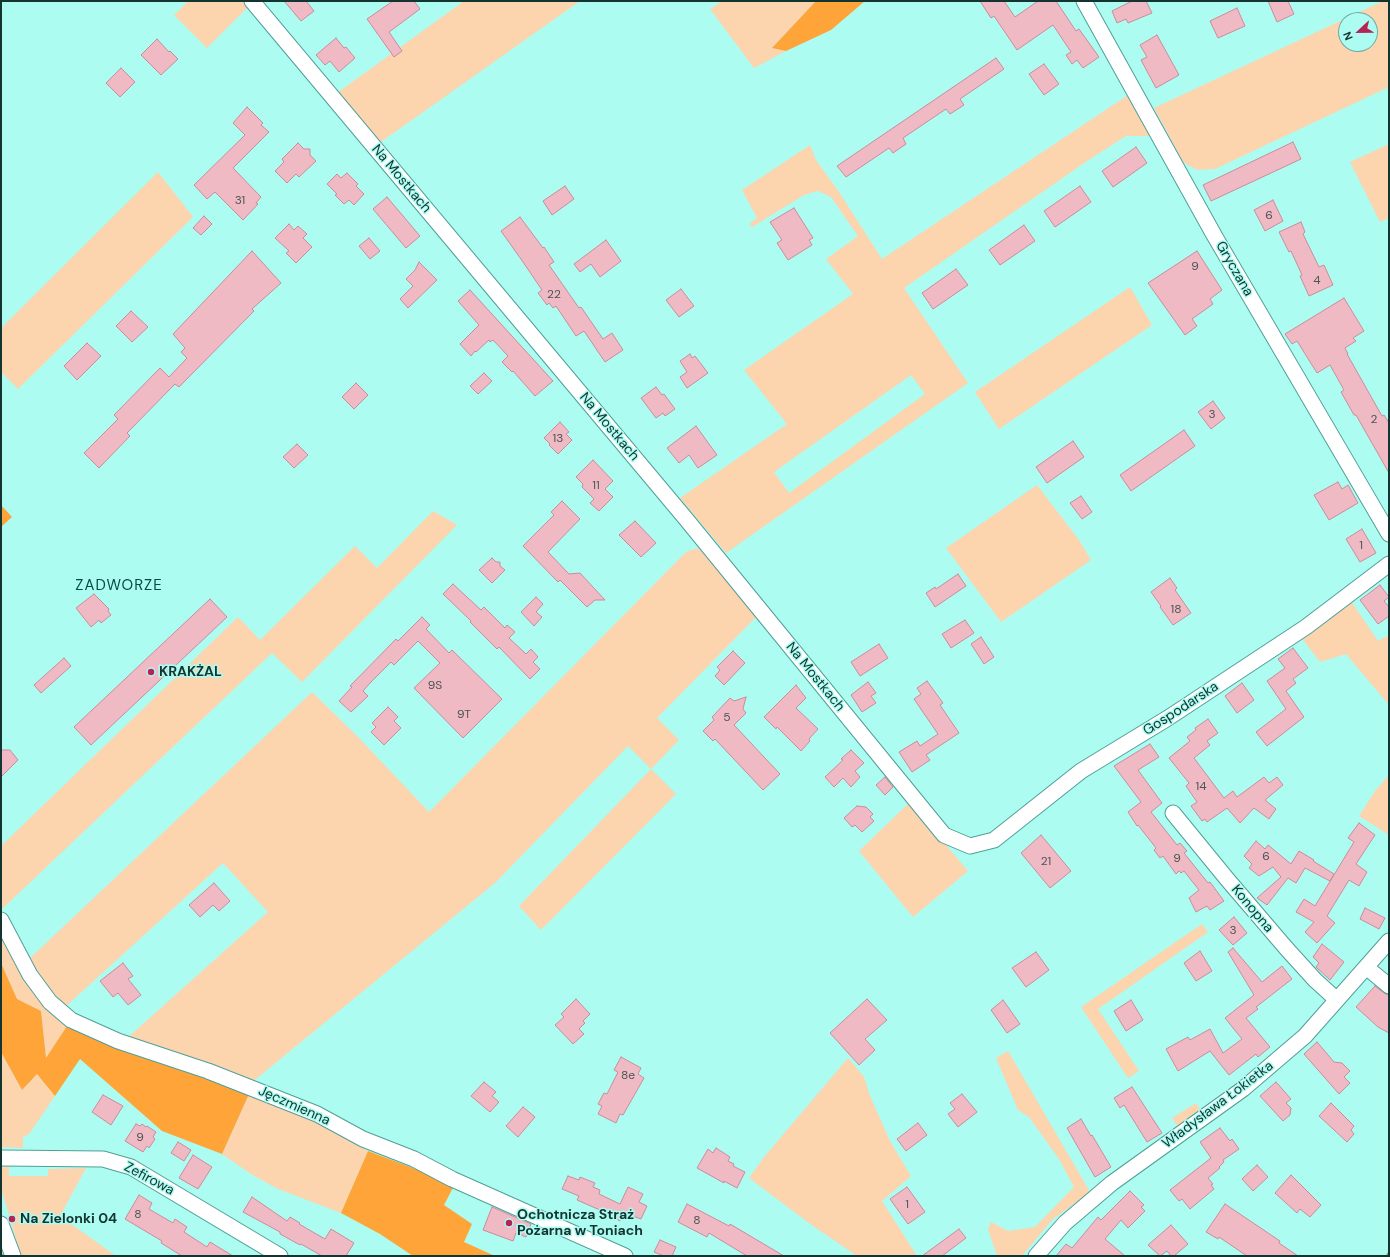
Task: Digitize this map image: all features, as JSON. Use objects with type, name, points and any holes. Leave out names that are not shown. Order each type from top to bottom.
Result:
[{"type":"street","name":"Na Mostkach","points":[[252,1],[686,519],[944,836],[970,846]]},
{"type":"street","name":"Gryczana","points":[[1084,1],[1214,235],[1389,534]]},
{"type":"street","name":"Gospodarska","points":[[970,846],[994,840],[1081,771],[1168,718],[1306,627],[1389,564]]},
{"type":"street","name":"Konopna","points":[[1174,813],[1227,879],[1286,948],[1314,980],[1337,1000]]},
{"type":"street","name":"Jęczmienna","points":[[1,920],[30,975],[50,1002],[72,1020],[118,1041],[208,1071],[310,1111],[363,1139],[414,1159],[452,1179],[625,1256]]},
{"type":"street","name":"Władysława Łokietka","points":[[1036,1256],[1065,1223],[1112,1183],[1242,1089],[1305,1036],[1389,941]]},
{"type":"street","points":[[1366,967],[1389,986]]},
{"type":"street","name":"Zefirowa","points":[[1,1158],[103,1158],[132,1167],[280,1256]]},
{"type":"street","points":[[1,1224],[13,1256]]},
{"type":"shaded area","points":[[188,1],[247,1],[250,5],[207,48],[174,15]]},
{"type":"shaded area","points":[[464,1],[580,1],[378,144],[337,93]]},
{"type":"shaded area","points":[[722,1],[816,1],[772,48],[786,51],[754,68],[710,9]]},
{"type":"shaded area","points":[[816,1],[865,1],[831,30],[786,51],[772,48]]},
{"type":"shaded area","points":[[1383,1],[1389,1],[1389,87],[1215,169],[1197,170],[1183,162],[1154,108],[1338,22],[1338,52],[1378,52],[1378,12],[1359,12]]},
{"type":"shaded area","points":[[1131,93],[1150,136],[1126,136],[1087,161],[904,288],[968,383],[726,553],[680,498],[787,424],[744,370],[853,294],[826,259],[858,236],[831,197],[818,191],[804,195],[752,227],[749,224],[757,218],[742,190],[810,145],[816,160],[839,192],[882,259]],"holes":[[[911,375],[925,394],[789,493],[774,472]]]},
{"type":"shaded area","points":[[1389,144],[1389,218],[1380,222],[1350,162]]},
{"type":"shaded area","points":[[158,172],[193,217],[18,389],[1,372],[1,328]]},
{"type":"shaded area","points":[[1130,287],[1152,325],[999,429],[975,392]]},
{"type":"shaded area","points":[[1037,485],[1079,540],[1091,560],[1001,622],[946,548]]},
{"type":"shaded area","points":[[1,505],[12,517],[1,527]]},
{"type":"shaded area","points":[[433,511],[457,525],[302,682],[272,653],[1,910],[1,846],[238,617],[260,640],[355,546],[377,568]]},
{"type":"shaded area","points":[[698,548],[760,613],[657,718],[679,740],[651,769],[628,746],[495,883],[251,1083],[125,1040],[268,912],[223,863],[64,1008],[53,999],[28,960],[312,692],[359,738],[429,812],[686,552]]},
{"type":"shaded area","points":[[1349,598],[1378,641],[1387,636],[1389,639],[1389,705],[1346,654],[1320,662],[1300,636]]},
{"type":"shaded area","points":[[651,769],[676,794],[541,930],[519,906]]},
{"type":"shaded area","points":[[1389,775],[1389,835],[1359,816],[1375,791]]},
{"type":"shaded area","points":[[910,802],[968,871],[913,917],[859,851]]},
{"type":"shaded area","points":[[1202,924],[1208,932],[1098,1009],[1139,1071],[1128,1078],[1081,1007]]},
{"type":"shaded area","points":[[1,925],[69,1023],[46,1059],[41,1011],[17,999],[1,963]]},
{"type":"shaded area","points":[[1,963],[17,999],[41,1011],[46,1058],[69,1023],[117,1047],[249,1094],[222,1154],[162,1131],[80,1059],[55,1096],[37,1074],[22,1090],[1,1052]]},
{"type":"shaded area","points":[[1008,1051],[1090,1192],[1052,1220],[1022,1256],[997,1256],[988,1229],[991,1222],[1008,1231],[1035,1227],[1074,1187],[1059,1159],[1029,1117],[1018,1110],[996,1058]]},
{"type":"shaded area","points":[[1,1052],[22,1090],[37,1074],[55,1096],[29,1134],[23,1137],[23,1148],[1,1147]]},
{"type":"shaded area","points":[[848,1058],[864,1077],[870,1096],[890,1141],[911,1176],[882,1201],[917,1256],[857,1256],[813,1226],[749,1178],[764,1157]]},
{"type":"shaded area","points":[[249,1094],[310,1118],[368,1151],[341,1213],[278,1189],[251,1174],[222,1154]]},
{"type":"shaded area","points":[[1196,1103],[1200,1109],[1177,1126],[1172,1118]]},
{"type":"shaded area","points":[[368,1151],[455,1184],[444,1205],[472,1224],[464,1242],[495,1256],[413,1256],[380,1234],[341,1213]]},
{"type":"shaded area","points":[[9,1165],[9,1176],[48,1176],[48,1169],[86,1168],[60,1216],[116,1256],[21,1256],[1,1188],[1,1168]]},
{"type":"building","points":[[284,1],[306,1],[314,11],[301,21]]},
{"type":"building","points":[[393,1],[414,1],[420,9],[389,32],[402,51],[394,57],[367,19]]},
{"type":"building","points":[[980,1],[1004,1],[1015,17],[1038,1],[1056,1],[1076,31],[1079,29],[1099,57],[1083,68],[1077,60],[1072,64],[1066,55],[1071,52],[1053,25],[1017,50],[994,16],[991,18]]},
{"type":"building","points":[[1132,1],[1146,1],[1152,13],[1128,23],[1126,19],[1117,23],[1112,11]]},
{"type":"building","points":[[1268,1],[1288,1],[1294,14],[1277,22]]},
{"type":"building","points":[[1237,8],[1245,26],[1218,38],[1210,21]]},
{"type":"building","points":[[1157,35],[1179,75],[1156,88],[1141,60],[1147,57],[1140,45]]},
{"type":"building","points":[[336,38],[355,58],[339,72],[330,61],[325,65],[316,55]]},
{"type":"building","points":[[157,39],[178,59],[161,75],[141,55]]},
{"type":"building","points":[[996,58],[1004,69],[960,99],[964,105],[950,114],[946,109],[903,138],[906,144],[893,153],[889,148],[846,177],[837,166]]},
{"type":"building","points":[[1044,64],[1059,84],[1044,95],[1029,74]]},
{"type":"building","points":[[121,68],[135,82],[120,97],[106,83]]},
{"type":"building","points":[[247,107],[263,123],[261,125],[269,132],[233,168],[261,197],[256,203],[258,204],[243,220],[215,192],[207,199],[194,185],[245,135],[233,123]]},
{"type":"building","points":[[1293,142],[1301,159],[1211,201],[1203,185]]},
{"type":"building","points":[[298,143],[304,149],[310,149],[310,155],[316,161],[299,177],[296,174],[287,183],[275,171],[284,162],[282,159]]},
{"type":"building","points":[[1136,147],[1147,163],[1113,187],[1102,171]]},
{"type":"building","points":[[347,173],[358,184],[356,186],[364,194],[354,205],[349,200],[344,204],[327,184],[337,174],[341,178]]},
{"type":"building","points":[[565,186],[574,199],[552,215],[543,201]]},
{"type":"building","points":[[1080,186],[1091,202],[1055,227],[1044,211]]},
{"type":"building","points":[[387,197],[420,236],[406,248],[373,209]]},
{"type":"building","points":[[1273,200],[1283,221],[1265,231],[1254,210]]},
{"type":"building","points":[[794,208],[813,238],[809,240],[812,245],[788,260],[777,243],[782,240],[770,222]]},
{"type":"building","points":[[204,216],[212,224],[201,235],[193,228]]},
{"type":"building","points":[[520,217],[554,262],[549,265],[603,339],[612,333],[623,350],[605,362],[584,331],[576,336],[556,306],[553,308],[549,303],[547,305],[538,293],[542,290],[501,231]]},
{"type":"building","points":[[1301,222],[1305,232],[1303,234],[1319,267],[1324,265],[1333,285],[1309,296],[1300,276],[1302,275],[1291,251],[1289,252],[1279,232]]},
{"type":"building","points":[[289,224],[294,230],[298,226],[307,234],[303,238],[312,247],[296,263],[286,253],[289,251],[275,238]]},
{"type":"building","points":[[1024,225],[1035,241],[1000,265],[989,250]]},
{"type":"building","points":[[369,238],[380,251],[370,259],[359,246]]},
{"type":"building","points":[[606,240],[621,261],[600,277],[591,264],[580,272],[574,264]]},
{"type":"building","points":[[252,251],[281,283],[252,309],[254,311],[179,387],[175,384],[127,433],[130,436],[99,468],[84,453],[118,419],[114,415],[160,368],[169,377],[187,358],[181,352],[185,348],[173,334]]},
{"type":"building","points":[[1197,251],[1222,290],[1210,299],[1213,304],[1192,319],[1197,326],[1185,335],[1148,283]]},
{"type":"building","points":[[419,262],[437,280],[408,308],[400,299],[413,286],[406,279],[415,270]]},
{"type":"building","points":[[956,269],[968,285],[933,309],[922,293]]},
{"type":"building","points":[[681,289],[694,306],[679,317],[666,300]]},
{"type":"building","points":[[470,290],[553,381],[535,396],[513,371],[512,372],[502,362],[508,356],[493,340],[490,342],[489,340],[471,356],[460,344],[479,325],[458,301]]},
{"type":"building","points":[[1344,298],[1364,331],[1353,338],[1356,341],[1345,348],[1347,354],[1382,416],[1384,415],[1389,423],[1389,473],[1341,392],[1344,390],[1330,365],[1317,373],[1297,341],[1292,344],[1285,334]]},
{"type":"building","points":[[131,311],[148,327],[132,342],[116,326]]},
{"type":"building","points":[[87,343],[101,356],[77,380],[64,366]]},
{"type":"building","points":[[690,354],[692,358],[695,356],[708,373],[687,388],[680,377],[687,372],[680,361]]},
{"type":"building","points":[[484,373],[492,381],[478,394],[470,386]]},
{"type":"building","points":[[356,383],[368,395],[354,409],[342,397]]},
{"type":"building","points":[[656,387],[662,395],[664,394],[675,409],[665,416],[663,413],[656,418],[641,398]]},
{"type":"building","points":[[1213,401],[1225,418],[1211,429],[1198,412]]},
{"type":"building","points":[[560,422],[569,432],[566,434],[572,440],[558,454],[544,438]]},
{"type":"building","points":[[696,426],[717,455],[698,468],[689,455],[679,463],[667,448]]},
{"type":"building","points":[[1184,430],[1195,446],[1131,491],[1120,475]]},
{"type":"building","points":[[1073,441],[1084,457],[1047,483],[1036,467]]},
{"type":"building","points":[[297,444],[308,455],[294,468],[283,457]]},
{"type":"building","points":[[593,460],[613,481],[605,489],[613,497],[599,511],[590,503],[594,499],[582,487],[583,484],[576,477]]},
{"type":"building","points":[[1338,482],[1342,489],[1348,485],[1358,503],[1329,520],[1314,495]]},
{"type":"building","points":[[1081,496],[1092,512],[1082,519],[1070,503]]},
{"type":"building","points":[[562,501],[580,519],[548,552],[569,574],[580,573],[605,600],[595,600],[587,607],[560,580],[558,582],[523,546],[554,515],[551,512]]},
{"type":"building","points":[[635,521],[656,543],[641,557],[619,535]]},
{"type":"building","points":[[1362,529],[1376,553],[1360,562],[1346,539]]},
{"type":"building","points":[[492,558],[496,562],[500,562],[500,566],[505,570],[492,583],[479,570]]},
{"type":"building","points":[[958,574],[966,586],[935,607],[926,593],[935,587],[936,589]]},
{"type":"building","points":[[1170,578],[1177,588],[1175,590],[1191,613],[1173,625],[1151,592]]},
{"type":"building","points":[[453,584],[481,610],[484,607],[505,628],[507,625],[515,632],[509,638],[526,654],[531,649],[538,657],[533,662],[540,669],[530,679],[499,647],[497,649],[443,594]]},
{"type":"building","points":[[1380,585],[1389,597],[1384,601],[1389,607],[1389,616],[1378,624],[1360,600]]},
{"type":"building","points":[[94,594],[109,609],[108,611],[111,615],[101,623],[99,620],[91,627],[76,608]]},
{"type":"building","points":[[536,597],[543,604],[536,612],[542,617],[534,626],[521,612]]},
{"type":"building","name":"KRAKŻAL","points":[[210,599],[227,617],[91,745],[74,727]]},
{"type":"building","points":[[422,617],[430,625],[426,629],[449,653],[452,650],[502,699],[463,738],[414,688],[440,663],[418,641],[394,665],[391,662],[371,682],[363,691],[368,696],[351,712],[339,701],[352,687],[350,686],[396,639],[398,641]]},
{"type":"building","points":[[965,620],[974,633],[951,648],[942,634]]},
{"type":"building","points":[[981,637],[994,657],[984,664],[971,644]]},
{"type":"building","points":[[879,644],[888,658],[860,676],[851,662]]},
{"type":"building","points":[[1293,648],[1308,668],[1293,679],[1296,683],[1286,691],[1304,717],[1267,746],[1256,732],[1286,709],[1267,681],[1285,668],[1278,659]]},
{"type":"building","points":[[733,651],[745,663],[724,685],[715,676],[720,670],[717,667]]},
{"type":"building","points":[[64,658],[71,666],[41,693],[34,685]]},
{"type":"building","points":[[927,681],[943,703],[940,705],[959,733],[926,755],[930,760],[912,772],[899,752],[917,741],[920,746],[938,734],[914,699],[921,694],[917,688]]},
{"type":"building","points":[[868,682],[876,693],[871,696],[876,703],[862,712],[851,695]]},
{"type":"building","points":[[1242,683],[1254,700],[1237,713],[1225,696]]},
{"type":"building","points":[[796,685],[806,698],[796,708],[818,729],[801,751],[777,727],[776,729],[764,717]]},
{"type":"building","points":[[746,697],[743,709],[746,713],[734,725],[780,774],[763,790],[715,739],[713,741],[703,731],[714,720],[712,717],[730,698],[734,701]]},
{"type":"building","points":[[388,707],[398,717],[394,721],[401,728],[384,745],[371,732],[376,727],[372,723]]},
{"type":"building","points":[[1208,719],[1218,733],[1207,741],[1210,745],[1194,758],[1224,798],[1233,791],[1237,797],[1264,777],[1269,783],[1277,777],[1283,785],[1265,800],[1276,809],[1269,819],[1254,808],[1240,823],[1227,808],[1207,822],[1205,819],[1202,821],[1191,806],[1197,802],[1186,786],[1189,783],[1169,758],[1190,741],[1187,737],[1196,730],[1195,728]]},
{"type":"building","points":[[1150,744],[1159,757],[1138,770],[1162,803],[1151,812],[1177,845],[1180,843],[1187,851],[1184,853],[1208,883],[1210,882],[1224,901],[1210,910],[1207,906],[1196,912],[1189,898],[1199,890],[1184,871],[1181,873],[1179,871],[1176,874],[1163,856],[1160,858],[1154,850],[1156,848],[1138,825],[1137,826],[1128,812],[1141,802],[1114,766]]},
{"type":"building","points":[[1,750],[10,750],[18,760],[1,777]]},
{"type":"building","points":[[851,750],[864,763],[855,771],[860,777],[851,787],[843,778],[834,787],[825,777]]},
{"type":"building","points":[[885,777],[893,787],[885,795],[876,785]]},
{"type":"building","points":[[857,806],[866,807],[873,814],[870,817],[874,821],[862,832],[855,825],[852,827],[844,818]]},
{"type":"building","points":[[1359,823],[1375,835],[1356,864],[1367,872],[1359,886],[1349,880],[1327,916],[1335,923],[1317,943],[1305,932],[1314,922],[1296,912],[1304,899],[1315,906],[1354,842],[1348,838]]},
{"type":"building","points":[[1041,835],[1071,871],[1050,888],[1021,853]]},
{"type":"building","points":[[1256,841],[1265,849],[1268,845],[1291,864],[1299,851],[1334,874],[1330,881],[1305,868],[1296,883],[1288,878],[1267,905],[1257,898],[1281,877],[1273,867],[1259,876],[1249,868],[1252,864],[1244,856]]},
{"type":"building","points":[[214,883],[230,901],[219,911],[213,905],[200,917],[189,905]]},
{"type":"building","points":[[1365,908],[1385,918],[1379,929],[1360,919]]},
{"type":"building","points":[[1234,917],[1247,933],[1233,945],[1219,930]]},
{"type":"building","points":[[1322,944],[1344,962],[1330,980],[1316,967],[1319,963],[1313,957]]},
{"type":"building","points":[[1233,948],[1262,982],[1282,966],[1292,979],[1256,1007],[1258,1009],[1246,1018],[1270,1047],[1258,1057],[1256,1054],[1229,1075],[1210,1051],[1178,1071],[1166,1049],[1188,1037],[1190,1040],[1210,1029],[1223,1053],[1242,1039],[1225,1018],[1254,995],[1228,952]]},
{"type":"building","points":[[1200,951],[1212,971],[1196,981],[1184,963]]},
{"type":"building","points":[[1036,952],[1049,970],[1026,987],[1012,968]]},
{"type":"building","points":[[123,963],[133,976],[128,979],[141,995],[128,1005],[118,993],[113,997],[100,981]]},
{"type":"building","points":[[1375,986],[1389,995],[1389,1033],[1378,1027],[1356,1007]]},
{"type":"building","points":[[576,999],[590,1014],[583,1021],[585,1023],[579,1029],[584,1034],[573,1044],[555,1025],[564,1017],[561,1014]]},
{"type":"building","points":[[867,999],[887,1020],[865,1039],[875,1050],[859,1065],[830,1033]]},
{"type":"building","points":[[1003,1000],[1020,1024],[1007,1033],[991,1010]]},
{"type":"building","points":[[1131,1000],[1143,1020],[1126,1031],[1114,1011]]},
{"type":"building","points":[[1317,1042],[1334,1062],[1342,1063],[1350,1071],[1344,1077],[1350,1083],[1339,1094],[1304,1054]]},
{"type":"building","points":[[621,1057],[641,1068],[638,1074],[644,1078],[623,1115],[620,1114],[616,1123],[598,1114],[602,1106],[598,1104],[604,1093],[607,1094],[618,1072],[614,1070]]},
{"type":"building","points":[[484,1082],[496,1092],[492,1096],[499,1102],[490,1112],[471,1096]]},
{"type":"building","points":[[1276,1082],[1291,1099],[1286,1103],[1291,1108],[1290,1115],[1283,1121],[1260,1096]]},
{"type":"building","points":[[1132,1087],[1162,1133],[1147,1142],[1124,1105],[1120,1108],[1114,1098]]},
{"type":"building","points":[[962,1094],[977,1112],[958,1127],[948,1114],[955,1109],[950,1103]]},
{"type":"building","points":[[103,1095],[123,1106],[111,1125],[92,1112]]},
{"type":"building","points":[[1331,1103],[1354,1126],[1351,1130],[1354,1134],[1347,1142],[1319,1116]]},
{"type":"building","points":[[523,1107],[535,1117],[518,1137],[506,1126]]},
{"type":"building","points":[[1081,1119],[1111,1167],[1095,1177],[1067,1128]]},
{"type":"building","points":[[918,1123],[927,1135],[906,1151],[897,1139]]},
{"type":"building","points":[[136,1124],[140,1126],[142,1124],[146,1127],[147,1126],[156,1132],[153,1137],[155,1139],[149,1148],[147,1146],[143,1152],[125,1141]]},
{"type":"building","points":[[1220,1128],[1230,1141],[1232,1139],[1239,1149],[1223,1160],[1224,1162],[1219,1167],[1220,1168],[1208,1178],[1213,1184],[1211,1185],[1214,1189],[1190,1209],[1182,1199],[1179,1201],[1170,1190],[1211,1158],[1200,1142]]},
{"type":"building","points":[[178,1142],[191,1150],[184,1161],[171,1153]]},
{"type":"building","points":[[716,1148],[730,1157],[728,1161],[734,1164],[733,1166],[745,1172],[737,1188],[724,1181],[724,1183],[697,1168],[708,1149],[713,1153]]},
{"type":"building","points":[[193,1155],[212,1167],[198,1189],[179,1178]]},
{"type":"building","points":[[1257,1165],[1268,1177],[1253,1191],[1242,1179]]},
{"type":"building","points":[[1291,1175],[1321,1205],[1310,1217],[1300,1209],[1297,1213],[1275,1193]]},
{"type":"building","points":[[568,1176],[579,1180],[580,1177],[595,1183],[593,1187],[600,1190],[599,1194],[620,1204],[628,1187],[643,1194],[639,1202],[647,1206],[641,1219],[624,1213],[620,1221],[608,1215],[609,1214],[577,1200],[579,1196],[562,1189]]},
{"type":"building","points":[[907,1187],[925,1212],[908,1224],[890,1199]]},
{"type":"building","points":[[1130,1191],[1144,1205],[1141,1207],[1145,1211],[1128,1228],[1121,1220],[1105,1239],[1125,1256],[1056,1256],[1066,1244],[1072,1248],[1098,1217],[1101,1220]]},
{"type":"building","points":[[139,1195],[152,1203],[149,1209],[173,1223],[175,1219],[187,1227],[184,1232],[207,1247],[210,1242],[233,1256],[182,1256],[161,1243],[162,1241],[125,1219]]},
{"type":"building","points":[[252,1197],[287,1221],[290,1217],[325,1239],[331,1229],[354,1243],[346,1256],[322,1256],[280,1234],[280,1232],[243,1212]]},
{"type":"building","points":[[687,1204],[729,1226],[730,1224],[784,1256],[747,1256],[709,1233],[707,1237],[678,1222]]},
{"type":"building","points":[[1225,1204],[1280,1241],[1279,1243],[1298,1256],[1247,1256],[1219,1237],[1218,1239],[1206,1232]]},
{"type":"building","name":"Ochotnicza Straż Pożarna w Toniach","points":[[492,1207],[531,1224],[526,1237],[516,1233],[513,1241],[483,1230]]},
{"type":"building","points":[[1171,1225],[1188,1244],[1174,1256],[1171,1256],[1167,1251],[1160,1256],[1148,1245]]},
{"type":"building","points":[[959,1229],[966,1238],[942,1256],[922,1256]]},
{"type":"building","points":[[660,1240],[676,1247],[672,1256],[664,1256],[654,1252]]},
{"type":"place","name":"KRAKŻAL","points":[[151,672]]},
{"type":"place","name":"Na Zielonki 04","points":[[12,1219]]},
{"type":"place","name":"Ochotnicza Straż Pożarna w Toniach","points":[[509,1223]]},
{"type":"district","name":"ZADWORZE","points":[[119,586]]}]
